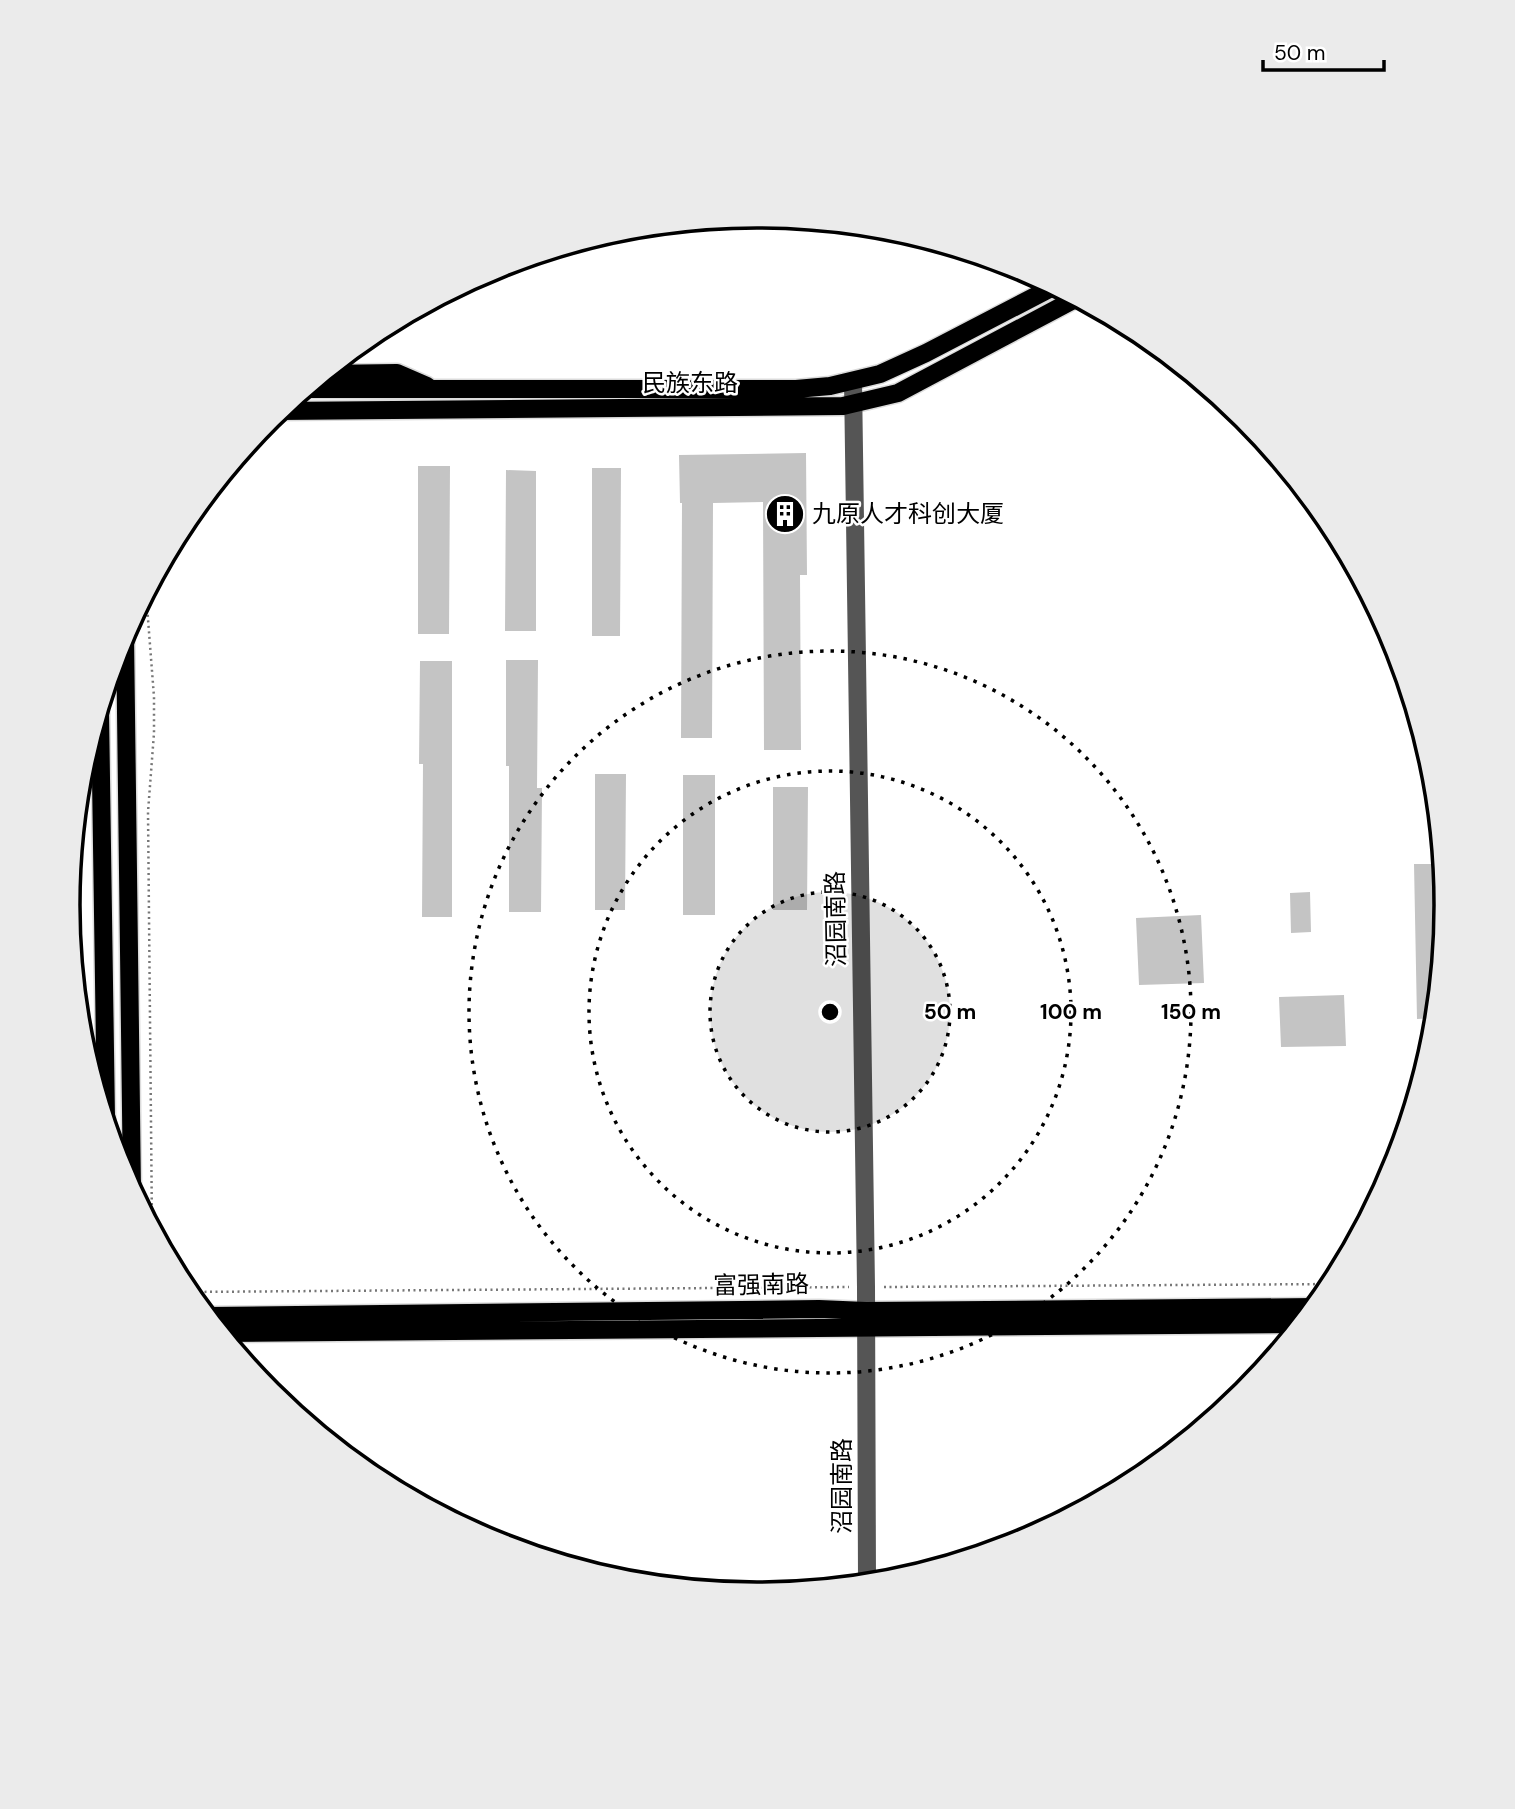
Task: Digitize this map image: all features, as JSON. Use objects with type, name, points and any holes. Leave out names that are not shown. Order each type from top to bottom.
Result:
[{"type":"main road","name":"民族东路","points":[[318,390],[796,389],[830,386],[880,374],[908,362],[1045,291]]},
{"type":"main road","name":"民族东路","points":[[295,411],[843,406],[898,393],[1068,303]]},
{"type":"main road","points":[[337,374],[397,373],[433,389]]},
{"type":"main road","points":[[125,662],[132,1163]]},
{"type":"main road","points":[[101,744],[106,1085]]},
{"type":"main road","name":"富强南路","points":[[233,1333],[1302,1307]]},
{"type":"main road","name":"富强南路","points":[[219,1316],[805,1309],[866,1319],[1289,1324]]},
{"type":"street","name":"沼园南路","points":[[853,381],[866,1287],[867,1572]]},
{"type":"path","points":[[147,611],[154,697],[148,812],[152,1207]]},
{"type":"path","points":[[203,1292],[1318,1284]]},
{"type":"building","points":[[806,453],[807,575],[800,575],[801,750],[764,750],[763,502],[713,503],[712,738],[681,738],[682,503],[679,455]]},
{"type":"building","points":[[418,466],[450,466],[449,634],[418,634]]},
{"type":"building","points":[[592,468],[621,468],[620,636],[592,636]]},
{"type":"building","points":[[506,470],[536,471],[536,631],[505,631]]},
{"type":"building","points":[[506,660],[538,660],[537,788],[542,788],[541,912],[509,912]]},
{"type":"building","points":[[420,661],[452,661],[452,917],[422,917],[423,764],[419,764]]},
{"type":"building","points":[[595,774],[626,774],[625,910],[595,910]]},
{"type":"building","points":[[683,775],[715,775],[715,915],[683,915]]},
{"type":"building","points":[[773,787],[808,787],[807,910],[773,910]]},
{"type":"building","points":[[1414,864],[1433,864],[1433,949],[1429,993],[1424,1019],[1417,1019]]},
{"type":"building","points":[[1310,892],[1311,932],[1291,933],[1290,893]]},
{"type":"building","points":[[1201,915],[1204,983],[1139,985],[1136,918]]},
{"type":"building","points":[[1344,995],[1346,1046],[1281,1047],[1279,997]]},
{"type":"place","name":"九原人才科创大厦","points":[[785,514]]}]
